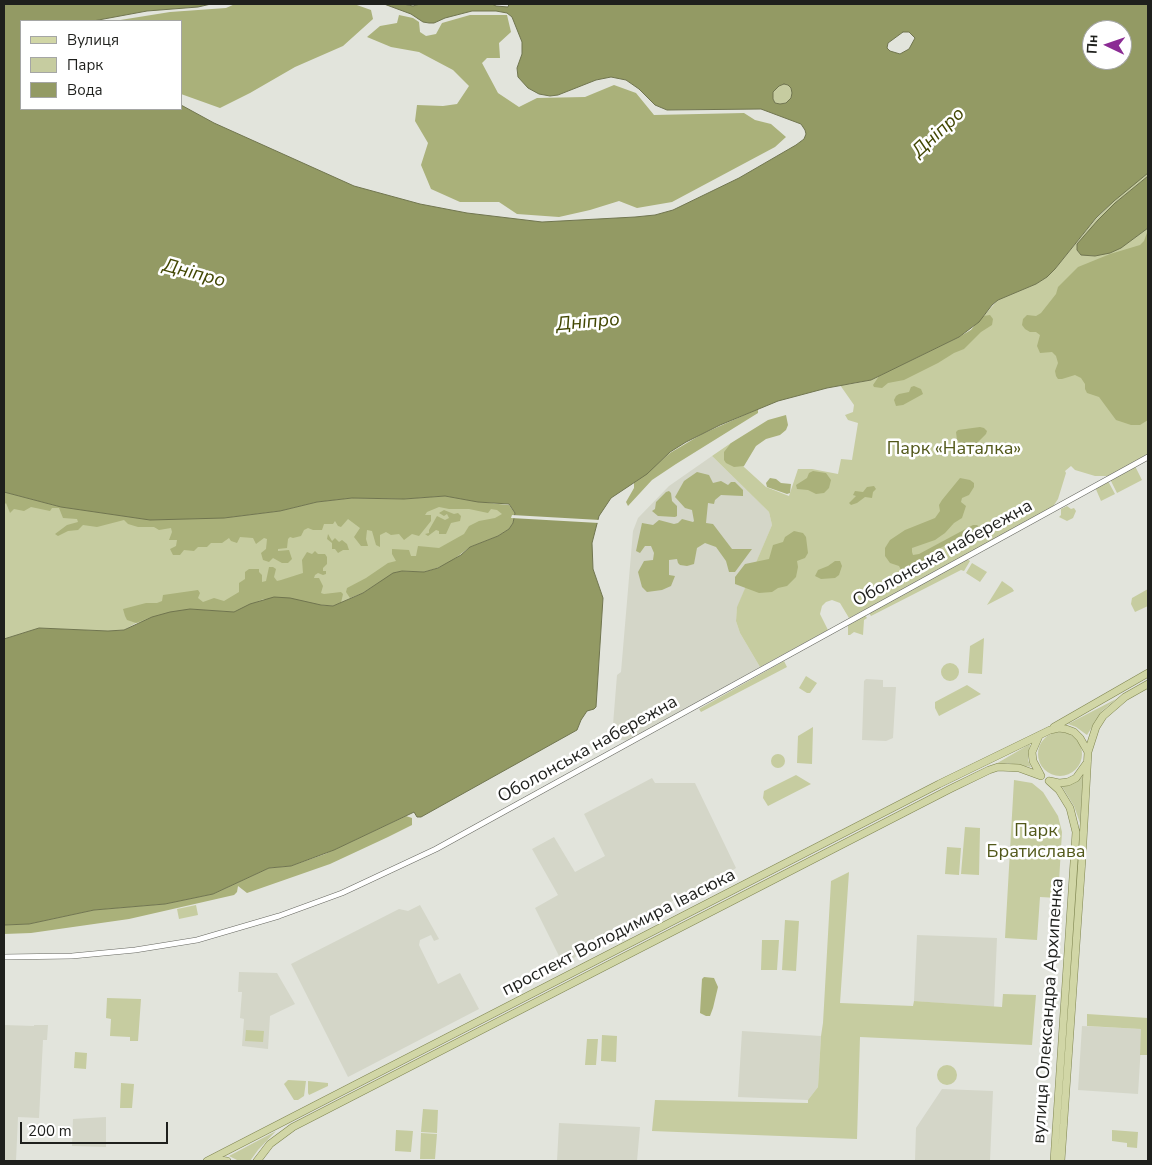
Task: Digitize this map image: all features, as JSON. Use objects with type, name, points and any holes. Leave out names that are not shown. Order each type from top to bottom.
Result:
[{"type":"main road","points":[[1148,673],[1040,735],[1032,752],[1033,761],[1041,776],[1049,781],[1059,783],[1068,782],[1076,778],[1082,772],[1087,762],[1088,752],[1096,727],[1103,716],[1125,697],[1148,684]]},
{"type":"main road","points":[[1050,730],[1066,729],[1074,732],[1088,752]]},
{"type":"main road","name":"проспект Володимира Івасюка","points":[[210,1160],[939,784],[1040,735]]},
{"type":"main road","name":"вулиця Олександра Архипенка","points":[[1061,1161],[1087,762]]},
{"type":"main road","name":"проспект Володимира Івасюка","points":[[257,1161],[270,1144],[293,1127],[989,770],[998,767],[1019,768],[1041,776]]},
{"type":"main road","name":"вулиця Олександра Архипенка","points":[[1049,781],[1060,790],[1070,808],[1076,832],[1054,1161]]},
{"type":"main road","points":[[762,876],[766,884]]},
{"type":"main road","points":[[210,1160],[227,1161]]},
{"type":"street","name":"Оболонська набережна","points":[[4,957],[72,956],[135,950],[197,940],[273,918],[342,893],[436,849],[1148,457]]},
{"type":"shaded area","points":[[235,4],[354,4],[371,10],[373,19],[343,46],[295,67],[220,108],[182,94],[182,20],[120,20],[170,12],[226,8]]},
{"type":"shaded area","points":[[399,15],[413,18],[419,22],[420,32],[426,36],[436,34],[442,23],[470,15],[507,15],[511,32],[499,43],[500,58],[487,58],[482,63],[498,93],[519,107],[537,98],[585,97],[614,85],[636,93],[654,115],[744,113],[755,120],[771,124],[786,137],[775,147],[672,202],[637,208],[619,201],[559,217],[517,214],[499,202],[460,202],[431,189],[421,165],[428,143],[415,121],[417,105],[443,106],[457,104],[469,86],[453,70],[419,52],[391,47],[367,37],[380,26],[397,23]]},
{"type":"shaded area","points":[[1148,230],[1148,420],[1140,425],[1131,425],[1116,420],[1099,397],[1087,393],[1081,378],[1075,375],[1058,379],[1055,371],[1058,363],[1056,356],[1052,352],[1040,353],[1037,346],[1040,335],[1036,332],[1030,332],[1022,325],[1023,319],[1027,315],[1036,316],[1041,313],[1056,294],[1058,287],[1078,267],[1110,254],[1140,245],[1144,241]]},
{"type":"shaded area","points":[[990,315],[993,319],[992,325],[981,332],[964,349],[904,380],[888,383],[882,388],[874,387],[873,385],[879,376],[959,337],[971,330],[983,316]]},
{"type":"shaded area","points":[[914,386],[921,389],[923,394],[903,405],[896,406],[894,400],[896,396],[909,392],[911,387]]},
{"type":"shaded area","points":[[758,409],[758,413],[652,480],[628,506],[626,502],[634,488],[634,483],[670,453],[702,434]]},
{"type":"shaded area","points":[[786,415],[788,425],[786,430],[780,435],[766,439],[756,446],[744,466],[734,467],[726,463],[724,452],[731,443],[768,420]]},
{"type":"shaded area","points":[[980,427],[987,431],[986,434],[972,448],[964,448],[957,440],[956,432],[958,430]]},
{"type":"shaded area","points":[[712,456],[769,512],[772,525],[737,608],[736,621],[740,633],[760,667],[630,741],[616,739],[612,737],[617,675],[621,672],[633,531],[638,518],[669,486]]},
{"type":"shaded area","points":[[813,471],[826,473],[831,480],[829,488],[824,493],[816,494],[808,490],[797,489],[796,485],[807,478],[809,473]]},
{"type":"shaded area","points":[[697,472],[709,475],[713,483],[721,481],[728,485],[731,482],[735,482],[743,490],[743,496],[721,495],[715,500],[714,504],[708,503],[706,523],[713,524],[732,549],[752,549],[735,572],[729,572],[726,561],[716,547],[705,543],[697,548],[694,564],[680,565],[677,559],[669,560],[669,575],[675,576],[671,586],[662,590],[647,592],[642,587],[638,572],[644,561],[653,560],[654,553],[651,546],[645,546],[640,553],[636,551],[642,523],[653,525],[659,520],[674,524],[682,519],[693,522],[692,510],[685,508],[675,497],[684,481]]},
{"type":"shaded area","points":[[770,478],[776,479],[781,483],[791,484],[790,493],[787,494],[767,487],[766,483]]},
{"type":"shaded area","points":[[960,478],[974,483],[974,487],[969,495],[962,498],[961,502],[966,506],[962,518],[935,540],[912,548],[913,555],[919,554],[973,525],[977,525],[980,528],[979,531],[942,547],[931,554],[915,571],[902,572],[899,566],[890,563],[885,556],[885,548],[890,540],[905,530],[935,518],[940,511],[939,505],[942,500]]},
{"type":"shaded area","points":[[874,486],[876,489],[873,492],[872,498],[865,497],[857,503],[851,505],[849,503],[856,496],[853,495],[855,491],[863,492],[867,487]]},
{"type":"shaded area","points":[[669,491],[672,501],[677,506],[677,516],[658,516],[652,511],[655,509],[656,502]]},
{"type":"shaded area","points":[[4,492],[61,507],[150,520],[224,518],[280,511],[317,502],[352,498],[404,499],[445,496],[509,505],[515,513],[513,523],[509,529],[498,536],[470,547],[449,563],[424,572],[402,571],[393,573],[363,593],[350,598],[346,592],[347,588],[388,563],[396,561],[392,554],[392,549],[409,550],[411,556],[416,556],[418,546],[439,548],[464,534],[469,526],[502,514],[497,510],[491,509],[488,513],[469,509],[439,507],[427,512],[425,515],[431,515],[431,521],[419,536],[412,534],[404,540],[399,534],[391,535],[386,532],[380,535],[380,547],[376,545],[372,531],[367,530],[366,539],[368,546],[361,546],[354,537],[360,528],[348,519],[341,527],[335,521],[333,524],[324,524],[322,530],[308,528],[304,530],[301,536],[290,537],[287,548],[278,549],[278,551],[289,550],[292,559],[288,563],[282,563],[273,558],[269,562],[263,560],[261,553],[266,549],[267,539],[264,538],[256,544],[253,538],[240,537],[237,543],[229,538],[222,543],[211,543],[207,547],[198,547],[194,551],[184,550],[180,555],[173,555],[170,549],[176,546],[177,540],[169,540],[172,532],[171,528],[159,530],[154,527],[138,527],[128,524],[124,520],[97,527],[83,525],[78,530],[68,531],[58,536],[55,534],[67,525],[78,522],[77,519],[63,518],[59,508],[52,508],[50,511],[31,507],[24,511],[14,509],[10,513],[6,503],[4,505]]},
{"type":"shaded area","points":[[444,510],[454,514],[458,513],[461,516],[460,521],[451,523],[446,534],[439,534],[439,531],[436,530],[428,536],[425,534],[429,533],[437,516],[445,520],[449,518],[447,514],[444,516],[439,513]]},
{"type":"shaded area","points":[[794,531],[803,533],[806,537],[808,553],[805,558],[797,561],[796,577],[787,586],[772,592],[759,593],[735,584],[735,577],[745,564],[769,559],[773,545],[783,542],[785,537]]},
{"type":"shaded area","points":[[328,534],[332,541],[335,538],[339,542],[342,540],[347,544],[349,550],[343,550],[338,553],[335,549],[332,549],[332,543],[327,539]]},
{"type":"shaded area","points":[[315,551],[318,554],[325,554],[327,557],[327,564],[323,568],[326,574],[318,573],[314,578],[319,578],[323,586],[321,593],[341,592],[343,594],[341,603],[333,606],[263,599],[234,612],[190,609],[152,617],[136,623],[127,620],[125,616],[123,609],[146,603],[157,603],[162,601],[163,595],[198,590],[200,593],[198,598],[203,602],[214,598],[224,601],[239,592],[239,583],[245,579],[245,572],[249,569],[259,569],[262,575],[262,582],[266,581],[269,567],[273,567],[276,569],[274,577],[277,581],[281,580],[303,573],[302,560],[307,552],[312,554]]},
{"type":"shaded area","points":[[835,561],[840,561],[842,566],[839,575],[835,578],[821,579],[815,576],[818,570]]},
{"type":"shaded area","points":[[866,679],[883,680],[883,687],[896,687],[893,738],[886,741],[862,740],[864,681]]},
{"type":"shaded area","points":[[652,778],[655,783],[695,783],[736,868],[722,877],[715,875],[712,881],[688,893],[684,891],[682,896],[638,919],[641,924],[606,943],[602,942],[563,964],[535,908],[558,895],[532,849],[554,837],[575,872],[605,856],[584,814]]},
{"type":"shaded area","points":[[406,816],[412,818],[412,825],[388,837],[330,864],[247,893],[238,886],[237,892],[234,895],[129,919],[31,933],[4,934],[4,925],[29,924],[94,910],[165,904],[213,894],[269,868],[291,866],[325,854]]},
{"type":"shaded area","points":[[420,905],[439,939],[434,941],[431,935],[420,940],[419,945],[438,984],[460,973],[479,1009],[348,1077],[291,964],[399,909],[408,911]]},
{"type":"shaded area","points":[[917,935],[997,938],[994,1007],[914,1001]]},
{"type":"shaded area","points":[[239,972],[277,973],[295,1004],[270,1016],[268,1049],[242,1046],[244,1019],[240,1018],[242,992],[238,992]]},
{"type":"shaded area","points":[[704,977],[714,978],[718,987],[710,1016],[700,1013],[702,979]]},
{"type":"shaded area","points":[[4,1025],[48,1025],[47,1040],[43,1040],[39,1118],[18,1117],[16,1161],[4,1161]]},
{"type":"shaded area","points":[[1082,1026],[1142,1029],[1138,1094],[1078,1090]]},
{"type":"shaded area","points":[[742,1031],[821,1036],[818,1087],[808,1100],[738,1097]]},
{"type":"shaded area","points":[[942,1089],[993,1091],[990,1161],[915,1161],[916,1128]]},
{"type":"shaded area","points":[[106,1117],[106,1147],[72,1146],[73,1119]]},
{"type":"shaded area","points":[[559,1123],[640,1127],[637,1161],[557,1161]]},
{"type":"green space","points":[[784,84],[791,88],[791,98],[786,103],[775,103],[773,92]]},
{"type":"green space","name":"Парк «Наталка»","points":[[1148,168],[1148,176],[1115,203],[1098,220],[1077,250],[1081,255],[1095,256],[1127,243],[1148,228],[1148,455],[1110,476],[1095,476],[1075,470],[1071,466],[1065,471],[1058,499],[1052,508],[919,582],[849,618],[840,603],[832,600],[826,602],[822,606],[820,614],[828,630],[760,667],[740,633],[736,621],[737,607],[772,525],[769,512],[712,456],[731,443],[744,467],[766,487],[789,496],[798,469],[812,469],[838,474],[841,459],[852,460],[858,423],[848,420],[845,415],[853,412],[854,405],[840,385],[871,380],[947,344],[971,330],[998,300],[1036,284],[1047,277],[1096,219]]},
{"type":"green space","points":[[1135,466],[1142,480],[1117,493],[1110,479]]},
{"type":"green space","points":[[1108,481],[1115,494],[1101,501],[1095,487]]},
{"type":"green space","points":[[4,492],[54,505],[224,518],[445,496],[492,503],[515,513],[341,603],[136,623],[124,630],[39,628],[4,639]]},
{"type":"green space","points":[[1067,506],[1071,509],[1074,508],[1076,511],[1073,518],[1067,521],[1059,517],[1061,509]]},
{"type":"green space","points":[[967,559],[970,561],[964,571],[961,570],[871,616],[869,613]]},
{"type":"green space","points":[[972,563],[987,572],[980,582],[966,573]]},
{"type":"green space","points":[[1002,581],[1014,591],[987,605]]},
{"type":"green space","points":[[1148,589],[1148,606],[1135,612],[1131,604],[1132,598]]},
{"type":"green space","points":[[865,615],[867,618],[864,620],[863,635],[854,632],[848,635],[848,625]]},
{"type":"green space","points":[[984,638],[982,674],[968,673],[970,646]]},
{"type":"green space","points":[[784,661],[787,667],[701,712],[699,709]]},
{"type":"green space","points":[[950,663],[956,666],[959,672],[956,678],[950,681],[944,678],[941,672],[944,666]]},
{"type":"green space","points":[[806,676],[817,683],[810,693],[799,688]]},
{"type":"green space","points":[[967,685],[981,694],[939,716],[935,708],[935,702]]},
{"type":"green space","points":[[1116,699],[1102,711],[1087,735],[1068,724]]},
{"type":"green space","points":[[813,727],[812,764],[797,763],[798,736]]},
{"type":"green space","points":[[1060,732],[1072,736],[1078,742],[1082,754],[1078,766],[1072,772],[1060,776],[1048,772],[1042,766],[1038,754],[1042,742],[1048,736]]},
{"type":"green space","points":[[1030,744],[1028,760],[1031,767],[1007,763],[994,765]]},
{"type":"green space","points":[[775,754],[781,754],[785,761],[781,768],[775,768],[771,764],[771,758]]},
{"type":"green space","points":[[796,775],[811,784],[768,806],[763,798],[764,791]]},
{"type":"green space","points":[[1083,776],[1080,823],[1074,806],[1061,785],[1074,783]]},
{"type":"green space","name":"Парк Братислава","points":[[1014,780],[1032,783],[1043,792],[1058,816],[1062,832],[1058,898],[1040,897],[1037,940],[1005,938]]},
{"type":"green space","points":[[965,827],[980,828],[979,875],[961,874]]},
{"type":"green space","points":[[947,847],[961,848],[959,875],[945,874]]},
{"type":"green space","points":[[849,872],[840,1003],[913,1006],[914,1001],[1002,1007],[1003,994],[1036,995],[1032,1045],[860,1037],[857,1139],[652,1131],[655,1100],[808,1103],[808,1100],[818,1087],[831,881]]},
{"type":"green space","points":[[196,905],[198,915],[179,919],[177,909]]},
{"type":"green space","points":[[785,920],[799,921],[796,971],[782,970]]},
{"type":"green space","points":[[762,940],[779,940],[777,970],[761,970]]},
{"type":"green space","points":[[107,998],[141,999],[138,1041],[130,1041],[130,1037],[110,1036],[111,1019],[106,1018]]},
{"type":"green space","points":[[1087,1014],[1148,1018],[1148,1055],[1140,1055],[1141,1029],[1087,1026]]},
{"type":"green space","points":[[246,1030],[264,1031],[263,1042],[245,1041]]},
{"type":"green space","points":[[602,1035],[617,1036],[616,1062],[601,1061]]},
{"type":"green space","points":[[587,1039],[598,1039],[596,1065],[585,1065]]},
{"type":"green space","points":[[75,1052],[87,1053],[86,1069],[74,1068]]},
{"type":"green space","points":[[947,1065],[954,1068],[957,1075],[954,1082],[947,1085],[940,1082],[937,1075],[940,1068]]},
{"type":"green space","points":[[288,1080],[306,1081],[304,1096],[294,1100],[284,1084]]},
{"type":"green space","points":[[308,1081],[328,1083],[328,1086],[309,1095]]},
{"type":"green space","points":[[121,1083],[134,1084],[132,1108],[120,1108]]},
{"type":"green space","points":[[423,1109],[438,1110],[437,1133],[421,1132]]},
{"type":"green space","points":[[396,1130],[413,1131],[411,1152],[395,1151]]},
{"type":"green space","points":[[1112,1130],[1138,1132],[1137,1148],[1127,1147],[1127,1143],[1112,1141]]},
{"type":"green space","points":[[276,1131],[250,1161],[239,1161],[229,1156]]},
{"type":"green space","points":[[421,1133],[437,1134],[435,1159],[420,1159]]},
{"type":"water","name":"Дніпро","points":[[4,4],[211,4],[198,7],[147,11],[98,20],[20,20],[20,110],[182,110],[182,106],[214,123],[354,186],[420,204],[467,213],[542,222],[635,217],[655,215],[673,210],[739,178],[796,145],[804,139],[805,130],[801,124],[761,109],[667,110],[655,105],[639,89],[626,80],[611,77],[596,80],[558,95],[539,94],[528,88],[518,77],[517,68],[522,54],[522,42],[512,17],[507,13],[472,11],[429,23],[384,4],[413,6],[420,4],[492,4],[508,7],[509,4],[1148,4],[1148,173],[1096,218],[1047,277],[1036,284],[998,300],[979,322],[959,337],[871,380],[827,388],[778,401],[720,425],[686,442],[670,452],[647,474],[611,498],[599,516],[592,543],[593,569],[603,598],[596,707],[587,711],[577,730],[421,817],[417,817],[414,812],[334,850],[291,866],[269,868],[213,894],[165,904],[94,910],[29,924],[4,925],[4,639],[39,628],[124,630],[152,617],[170,612],[190,609],[234,612],[250,604],[274,597],[333,606],[363,593],[393,573],[402,571],[424,572],[438,568],[461,555],[470,547],[498,536],[509,529],[513,523],[515,513],[509,504],[478,502],[445,496],[404,499],[352,498],[317,502],[280,511],[224,518],[150,520],[61,507],[4,492]],"holes":[[[903,32],[909,32],[915,38],[909,49],[900,54],[887,48],[888,43]],[[788,85],[791,88],[791,98],[786,103],[775,103],[773,92],[779,86]]]},
{"type":"water","points":[[1148,176],[1148,228],[1121,248],[1110,253],[1095,256],[1081,255],[1077,250],[1077,244],[1115,203]]},
{"type":"pier","points":[[512,515],[600,520],[599,523],[511,518]]}]
